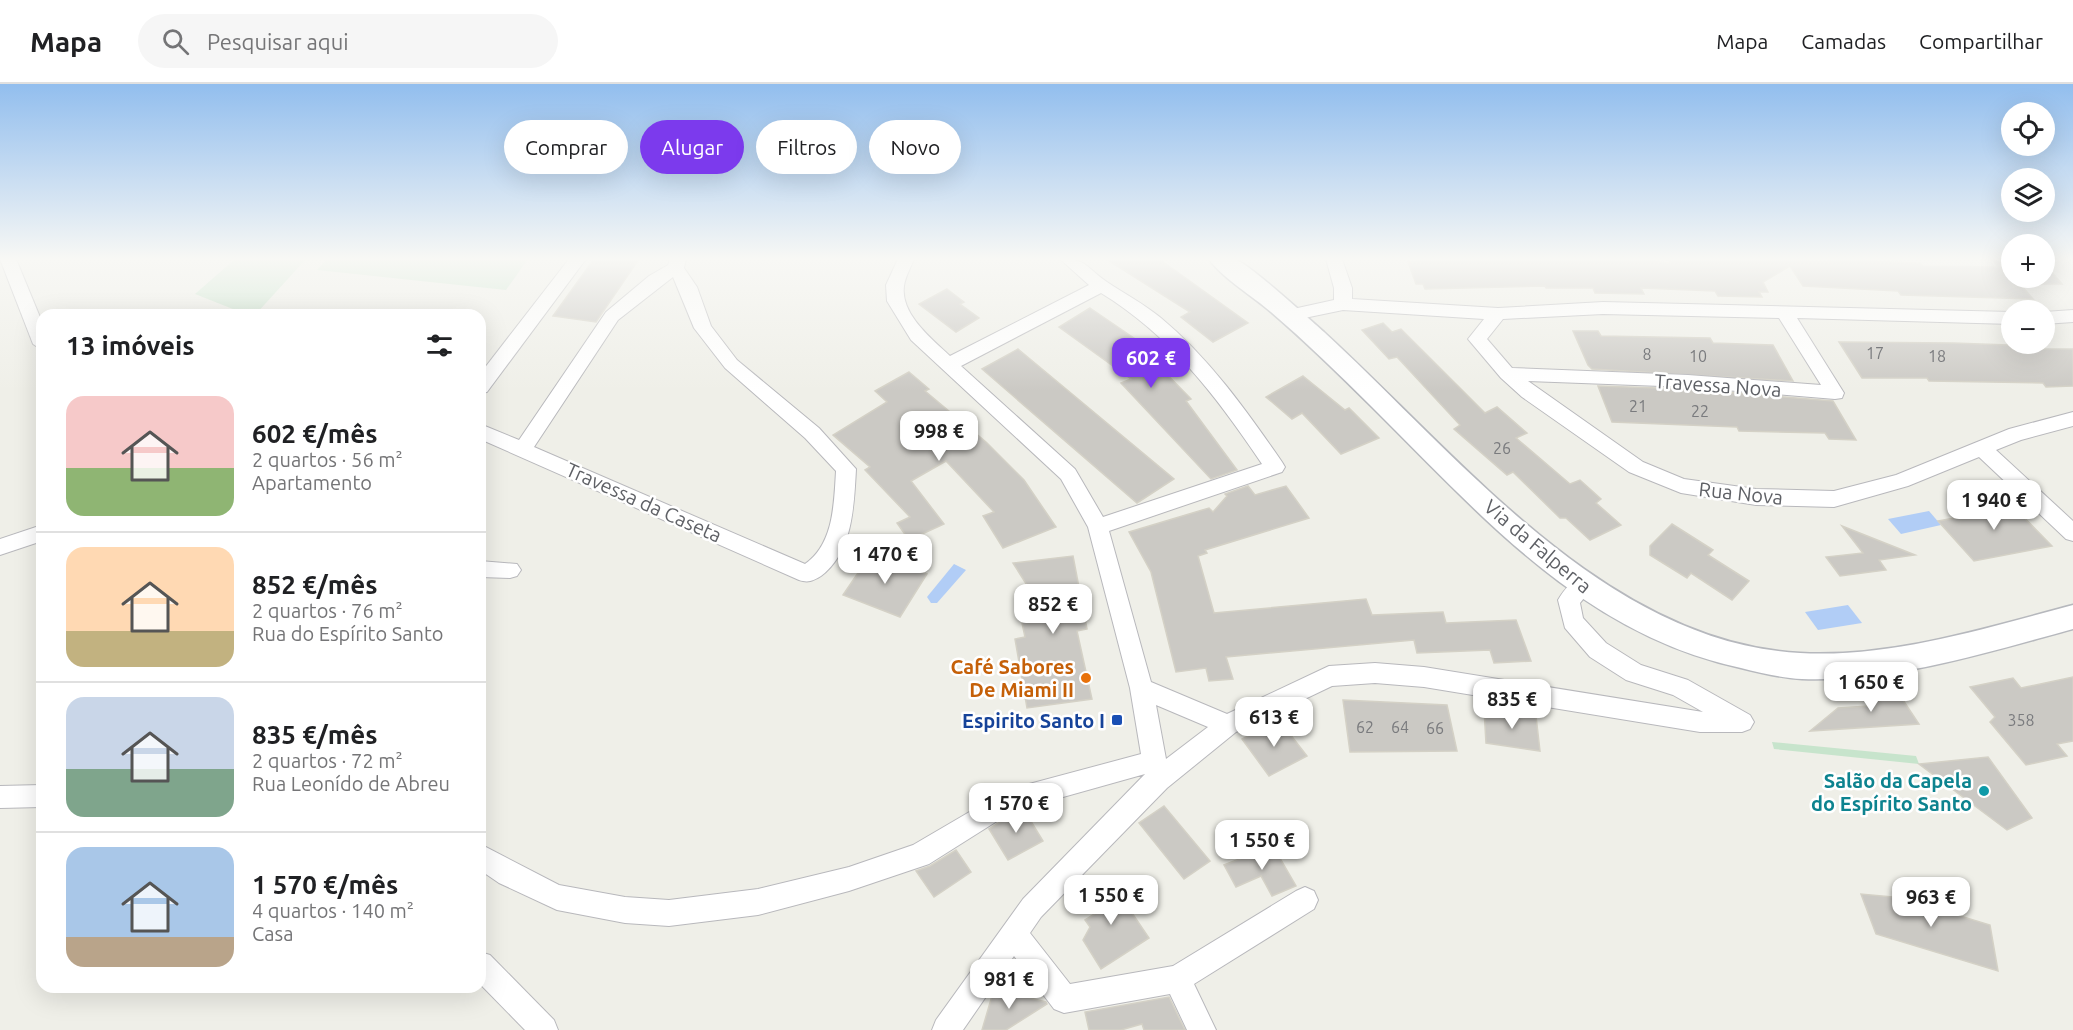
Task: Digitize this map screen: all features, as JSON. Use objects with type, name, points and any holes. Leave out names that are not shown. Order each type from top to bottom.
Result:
[{"type":"main road","name":"Via da Falperra","points":[[1275,303],[1530,544],[1582,587],[1636,620],[1681,641],[1733,656],[1799,666],[1850,665],[1921,656],[2073,617]]},
{"type":"street","points":[[26,303],[36,329]]},
{"type":"street","points":[[486,379],[544,303]]},
{"type":"street","points":[[522,449],[582,356],[612,316],[628,303]]},
{"type":"street","name":"Travessa da Caseta","points":[[486,434],[807,574],[822,566],[844,517],[846,469],[812,433],[731,364],[703,328],[694,303]]},
{"type":"street","points":[[897,303],[917,336],[1068,474],[1098,527],[1141,688],[1157,771]]},
{"type":"street","points":[[950,364],[1068,303]]},
{"type":"street","points":[[1098,527],[1275,467],[1230,401],[1181,345],[1130,303]]},
{"type":"street","points":[[1290,315],[1343,304],[1388,305],[1443,312],[1498,314],[1603,308],[2001,318]]},
{"type":"street","points":[[2058,317],[2073,311]]},
{"type":"street","name":"Rua Nova","points":[[1443,312],[1477,339],[1507,374],[1529,392],[1636,466],[1681,486],[1756,497],[1834,499],[1901,481],[2016,434],[2073,419]]},
{"type":"street","name":"Travessa Nova","points":[[1507,374],[1689,381],[1835,393],[1785,313]]},
{"type":"street","points":[[1477,339],[1498,314]]},
{"type":"street","points":[[2058,317],[2073,321]]},
{"type":"street","points":[[1981,447],[2073,533]]},
{"type":"street","points":[[0,548],[36,535]]},
{"type":"street","points":[[486,569],[510,570]]},
{"type":"street","points":[[946,1030],[1032,908],[1157,771],[1228,725],[1329,676],[1375,673],[1424,676],[1700,722],[1742,722],[1680,687],[1634,673],[1598,650],[1573,621],[1569,600],[1582,587]]},
{"type":"street","points":[[1141,688],[1228,725]]},
{"type":"street","points":[[486,860],[508,874],[557,897],[625,910],[669,913],[758,902],[849,879],[920,855],[1007,801],[1157,771]]},
{"type":"street","points":[[0,797],[36,796]]},
{"type":"street","points":[[1013,933],[1064,999],[1178,979],[1305,900]]},
{"type":"street","points":[[486,971],[544,1030]]},
{"type":"street","points":[[1178,979],[1202,1030]]},
{"type":"green space","points":[[218,303],[266,303],[260,309],[233,309]]},
{"type":"green space","points":[[1772,742],[1916,756],[1919,764],[1774,749]]},
{"type":"water","points":[[1929,511],[1941,525],[1901,534],[1888,519]]},
{"type":"water","points":[[954,564],[966,570],[937,603],[931,603],[927,597]]},
{"type":"water","points":[[1848,605],[1862,623],[1818,630],[1805,612]]},
{"type":"building","points":[[562,303],[609,303],[596,322],[553,316]]},
{"type":"building","points":[[962,303],[960,304],[979,318],[956,332],[919,304]]},
{"type":"building","points":[[1176,303],[1220,303],[1248,323],[1213,342],[1181,317],[1190,312]]},
{"type":"building","points":[[1090,308],[1147,347],[1143,350],[1191,399],[1186,401],[1237,470],[1211,479],[1121,383],[1131,379],[1059,327]]},
{"type":"building","points":[[1383,323],[1392,332],[1401,329],[1485,413],[1497,407],[1527,433],[1516,438],[1570,484],[1580,480],[1601,499],[1596,503],[1621,525],[1590,540],[1566,518],[1560,518],[1513,472],[1507,475],[1454,429],[1460,425],[1397,357],[1389,359],[1362,330]]},
{"type":"building","points":[[1573,331],[1598,331],[1601,336],[1710,338],[1713,343],[1773,345],[1793,381],[1592,369]]},
{"type":"building","points":[[1839,342],[2001,345],[2001,354],[2055,354],[2055,349],[2073,349],[2073,386],[2046,387],[2043,383],[1929,381],[1927,378],[1862,378]]},
{"type":"building","points":[[1018,349],[1174,479],[1137,503],[982,369]]},
{"type":"building","points":[[909,372],[929,389],[925,391],[986,442],[1024,480],[1056,527],[1003,548],[983,516],[994,512],[946,461],[911,481],[944,524],[909,540],[897,523],[910,517],[865,470],[870,467],[833,435],[887,402],[875,391]]},
{"type":"building","points":[[1303,376],[1345,410],[1349,408],[1379,438],[1341,454],[1302,413],[1292,419],[1266,397]]},
{"type":"building","points":[[1598,386],[1688,389],[1833,401],[1856,440],[1829,439],[1825,433],[1739,431],[1737,427],[1612,422]]},
{"type":"building","points":[[1248,486],[1255,495],[1286,486],[1309,518],[1205,550],[1207,553],[1198,556],[1214,613],[1366,599],[1372,615],[1443,612],[1446,623],[1516,620],[1531,661],[1494,663],[1490,650],[1417,653],[1414,640],[1226,657],[1233,679],[1209,681],[1206,668],[1176,672],[1151,572],[1129,532],[1209,508],[1213,512],[1227,496],[1225,494]]},
{"type":"building","points":[[2002,495],[2052,546],[1974,561],[1938,521],[1987,512],[1975,500]]},
{"type":"building","points":[[1672,524],[1713,550],[1708,555],[1749,581],[1732,600],[1691,573],[1687,578],[1650,555],[1650,546]]},
{"type":"building","points":[[1842,526],[1915,555],[1879,560],[1886,570],[1840,576],[1826,557],[1863,553]]},
{"type":"building","points":[[871,554],[927,574],[900,617],[843,595]]},
{"type":"building","points":[[1073,556],[1087,629],[1077,631],[1092,699],[1027,708],[1015,639],[1025,637],[1022,623],[1042,609],[1013,563]]},
{"type":"building","points":[[2073,677],[2073,741],[2057,744],[2067,756],[2026,765],[1990,722],[1995,717],[1970,687],[2013,678],[2021,688]]},
{"type":"building","points":[[1895,688],[1919,724],[1810,731],[1838,708],[1869,706],[1859,691]]},
{"type":"building","points":[[1343,700],[1447,705],[1457,751],[1350,752]]},
{"type":"building","points":[[1484,709],[1536,716],[1540,751],[1486,743]]},
{"type":"building","points":[[1279,720],[1307,756],[1269,776],[1242,739]]},
{"type":"building","name":"Salão da Capela do Espírito Santo","points":[[1988,757],[2032,818],[2007,830],[1919,764]]},
{"type":"building","points":[[1164,806],[1210,861],[1184,879],[1139,823]]},
{"type":"building","points":[[1024,810],[1043,841],[1008,860],[989,829],[1014,813]]},
{"type":"building","points":[[1273,846],[1296,886],[1272,896],[1261,876],[1236,887],[1224,865]]},
{"type":"building","points":[[956,850],[971,872],[934,897],[916,871],[930,866]]},
{"type":"building","points":[[1109,879],[1149,938],[1101,969],[1083,940],[1090,927],[1085,920],[1096,913],[1083,895]]},
{"type":"building","points":[[1903,889],[1932,897],[1934,908],[1990,925],[1998,971],[1876,934],[1861,894],[1904,898]]},
{"type":"building","points":[[994,989],[1047,1004],[1006,1030],[982,1030]]},
{"type":"building","points":[[1169,997],[1185,1030],[1144,1030],[1142,1024],[1121,1030],[1089,1030],[1085,1012]]},
{"type":"place","name":"Café Sabores De Miami II","points":[[1086,678]]},
{"type":"place","name":"Espirito Santo I","points":[[1117,720]]},
{"type":"place","name":"Salão da Capela do Espírito Santo","points":[[1984,791]]}]
